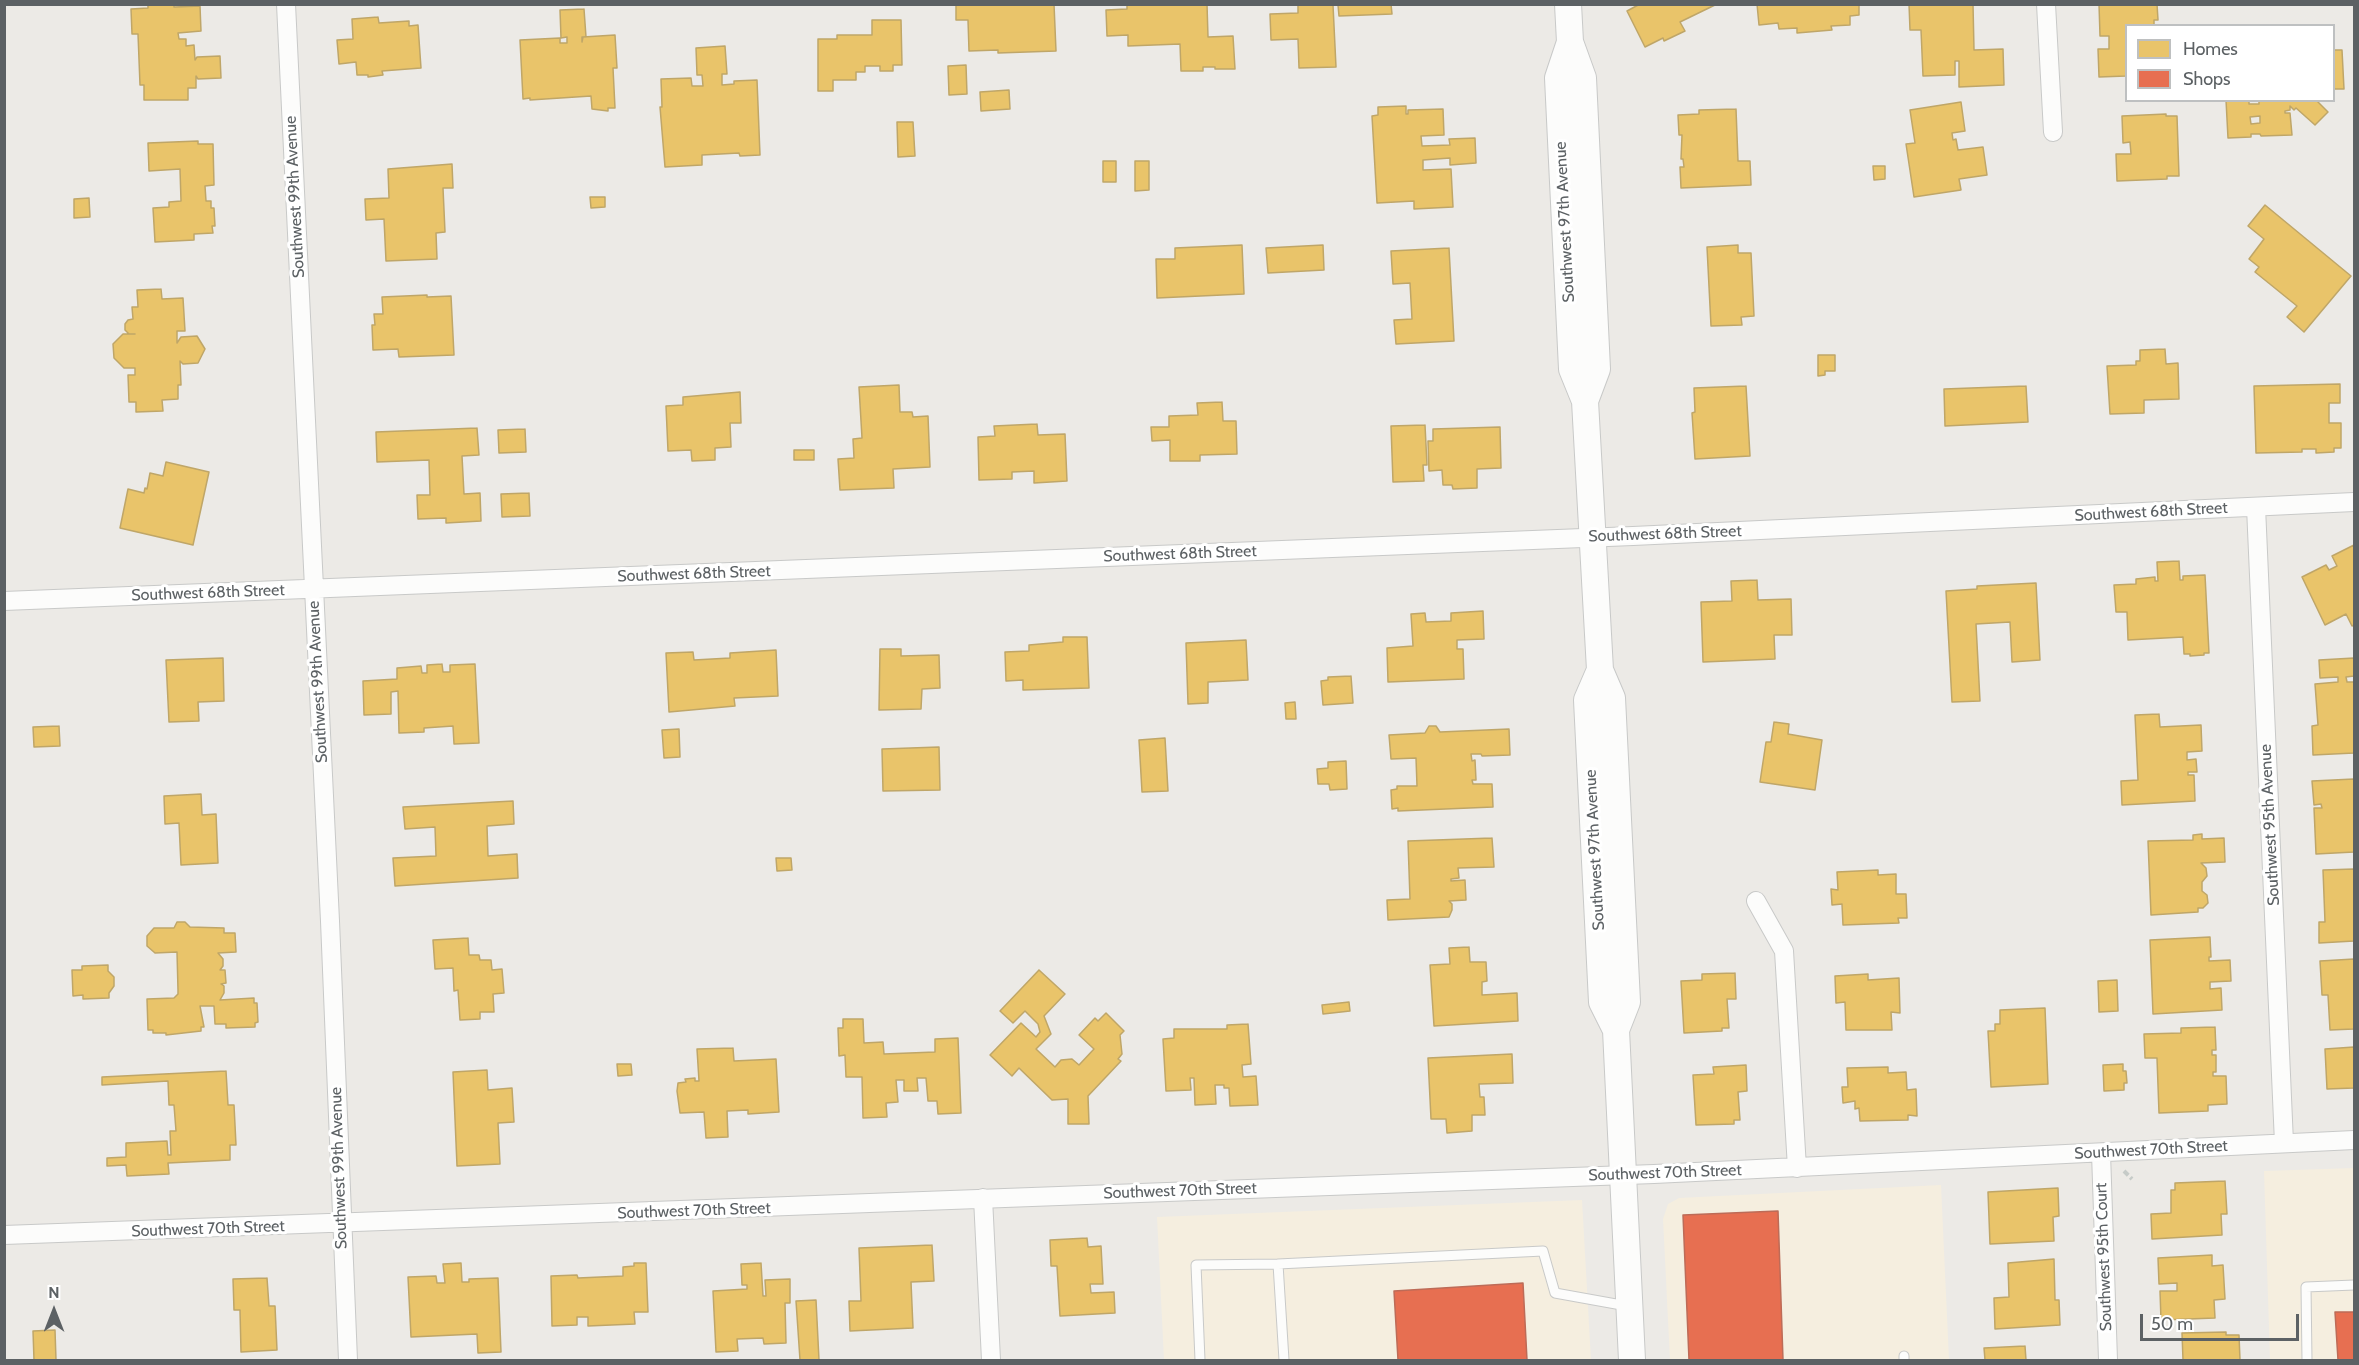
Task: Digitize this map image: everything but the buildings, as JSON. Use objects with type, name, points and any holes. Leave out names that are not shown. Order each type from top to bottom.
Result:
[{"type":"street","name":"Southwest 99th Avenue","points":[[286,4],[330,921],[348,1360]]},
{"type":"street","name":"Southwest 97th Avenue","points":[[1568,4],[1570,42],[1583,78],[1597,369],[1585,401],[1600,670],[1612,698],[1626,1002],[1616,1030],[1632,1360]]},
{"type":"street","points":[[2046,4],[2053,132]]},
{"type":"street","name":"Southwest 68th Street","points":[[4,601],[1593,537],[2355,502]]},
{"type":"street","name":"Southwest 95th Avenue","points":[[2256,507],[2284,1143]]},
{"type":"street","points":[[1756,900],[1784,951],[1797,1168]]},
{"type":"street","name":"Southwest 70th Street","points":[[4,1235],[1797,1168],[2355,1140]]},
{"type":"street","name":"Southwest 95th Court","points":[[2101,1153],[2108,1360]]},
{"type":"street","points":[[983,1198],[991,1360]]},
{"type":"lane","points":[[1200,1360],[1196,1265],[1278,1264],[1543,1251],[1555,1293],[1629,1307]]},
{"type":"lane","points":[[1278,1264],[1284,1360]]},
{"type":"lane","points":[[2307,1360],[2306,1287],[2355,1285]]},
{"type":"path","points":[[2124,1171],[2132,1179]]},
{"type":"shaded area","points":[[2354,1168],[2354,1360],[2270,1360],[2264,1171]]},
{"type":"shaded area","points":[[1941,1185],[1949,1360],[1670,1360],[1663,1219],[1668,1204],[1679,1198]]},
{"type":"shaded area","points":[[1582,1200],[1591,1360],[1164,1360],[1157,1217]]}]
